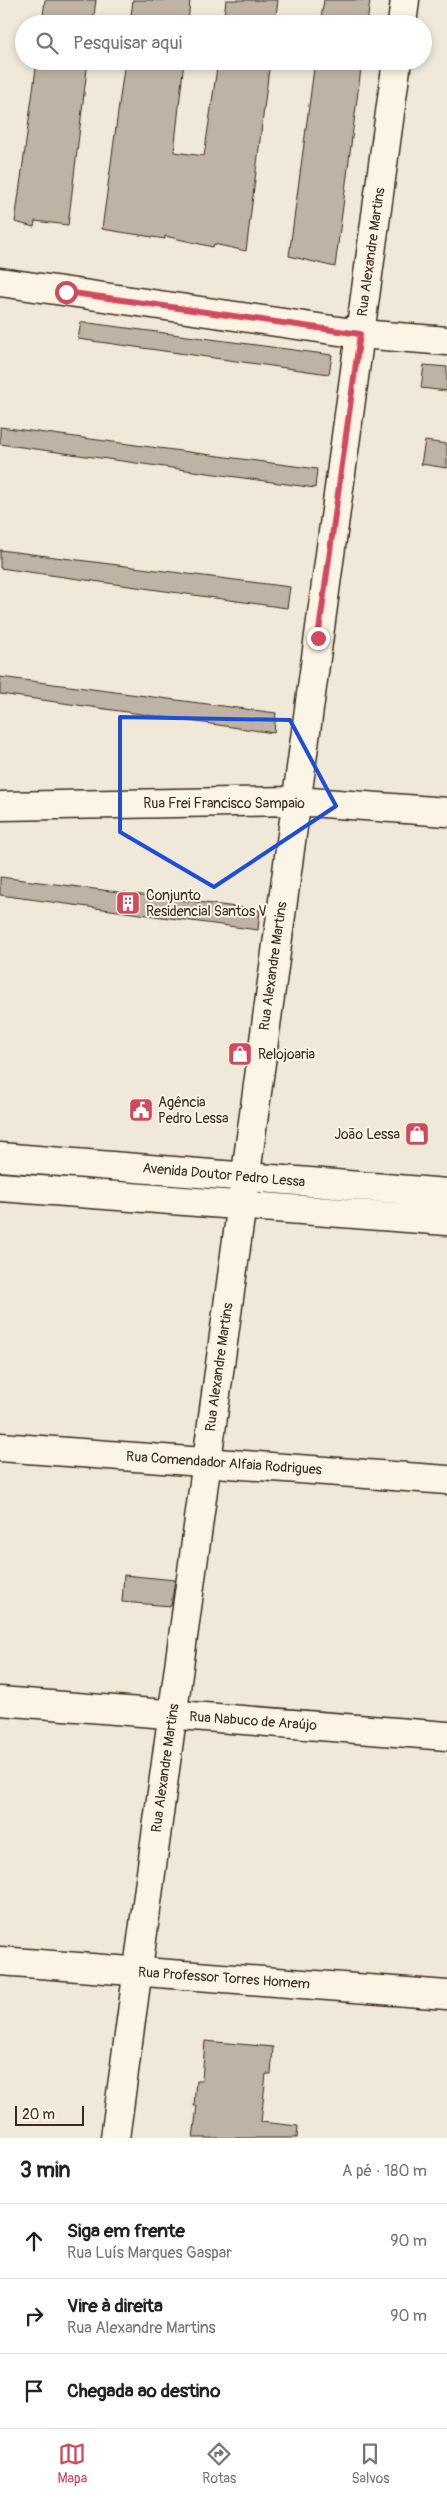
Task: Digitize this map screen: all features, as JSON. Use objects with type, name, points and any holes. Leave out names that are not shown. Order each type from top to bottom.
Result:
[{"type":"street","points":[[403,15],[405,0]]},
{"type":"street","name":"Rua Alexandre Martins","points":[[116,2138],[396,70]]},
{"type":"street","points":[[0,282],[360,334],[447,341]]},
{"type":"street","name":"Rua Frei Francisco Sampaio","points":[[0,806],[296,802],[447,812]]},
{"type":"street","name":"Avenida Doutor Pedro Lessa","points":[[0,1157],[447,1193]]},
{"type":"street","name":"Avenida Doutor Pedro Lessa","points":[[0,1186],[447,1221]]},
{"type":"street","name":"Rua Comendador Alfaia Rodrigues","points":[[0,1447],[447,1480]]},
{"type":"street","name":"Rua Nabuco de Araújo","points":[[0,1701],[447,1736]]},
{"type":"street","name":"Rua Professor Torres Homem","points":[[0,1961],[447,1995]]},
{"type":"highlighted area","points":[[120,717],[290,720],[336,806],[214,887],[120,832]]},
{"type":"building","points":[[45,0],[96,0],[94,15],[43,15]]},
{"type":"building","points":[[133,0],[190,0],[189,15],[131,15]]},
{"type":"building","points":[[226,0],[278,0],[276,15],[224,15]]},
{"type":"building","points":[[324,0],[370,0],[368,15],[322,15]]},
{"type":"building","points":[[36,70],[87,70],[68,225],[35,221],[34,227],[15,222]]},
{"type":"building","points":[[124,70],[183,70],[174,152],[204,156],[217,70],[269,70],[246,251],[214,244],[213,247],[165,236],[165,239],[102,229]]},
{"type":"building","points":[[314,70],[361,70],[335,267],[289,256]]},
{"type":"building","points":[[81,322],[332,355],[329,374],[78,339]]},
{"type":"building","points":[[424,365],[447,367],[447,391],[421,388]]},
{"type":"building","points":[[0,427],[317,469],[315,488],[0,444]]},
{"type":"building","points":[[425,441],[447,444],[447,468],[421,464]]},
{"type":"building","points":[[0,550],[290,587],[287,608],[0,568]]},
{"type":"building","points":[[0,677],[276,713],[274,733],[0,694]]},
{"type":"building","name":"Conjunto Residencial Santos V","points":[[0,877],[260,910],[258,930],[0,895]]},
{"type":"building","points":[[124,1575],[175,1580],[171,1606],[122,1602]]},
{"type":"building","points":[[205,2041],[273,2047],[271,2074],[266,2074],[261,2122],[298,2126],[297,2138],[193,2138],[197,2106],[194,2106],[196,2080],[202,2080]]},
{"type":"place","name":"Conjunto Residencial Santos V","points":[[128,903]]},
{"type":"place","name":"Relojoaria","points":[[240,1054]]},
{"type":"place","name":"Agência Pedro Lessa","points":[[141,1110]]},
{"type":"place","name":"João Lessa","points":[[417,1134]]},
{"type":"route","points":[[66,292],[360,334],[318,638]]}]
